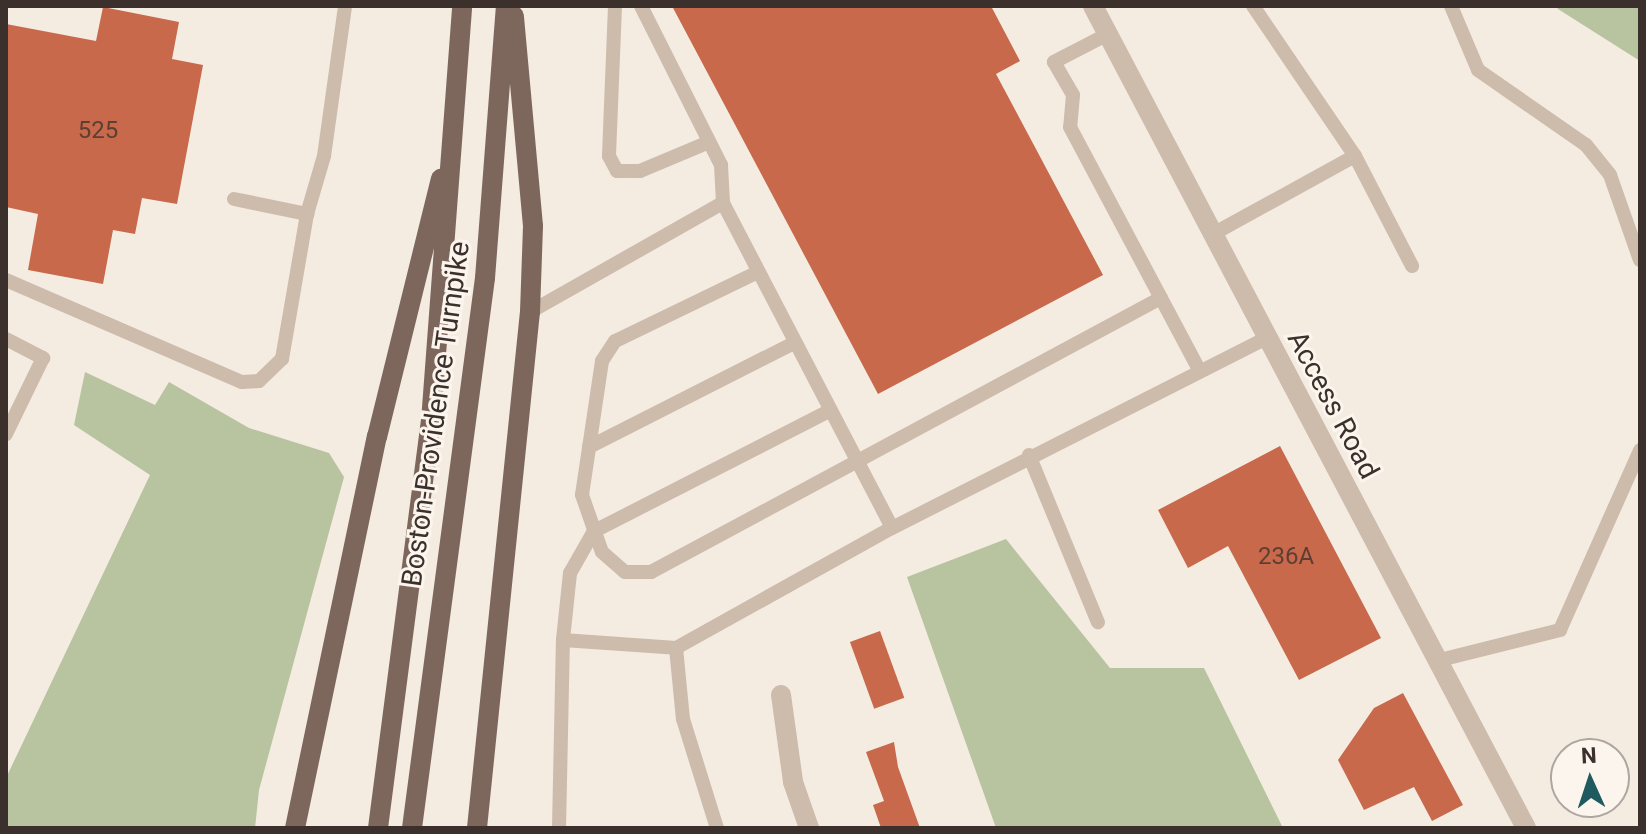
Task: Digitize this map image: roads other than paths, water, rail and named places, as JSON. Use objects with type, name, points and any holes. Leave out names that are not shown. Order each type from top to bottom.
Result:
[{"type":"main road","name":"Boston-Providence Turnpike","points":[[378,828],[431,421],[462,6]]},
{"type":"main road","name":"Boston-Providence Turnpike","points":[[412,828],[485,278],[506,6]]},
{"type":"main road","points":[[477,828],[530,312],[533,226],[512,6]]},
{"type":"main road","points":[[295,828],[377,437],[454,133]]},
{"type":"street","name":"Access Road","points":[[1093,6],[1526,828]]},
{"type":"street","points":[[781,695],[793,782],[809,828]]},
{"type":"lane","points":[[6,280],[242,382],[259,381],[282,359],[307,214],[324,156],[345,6]]},
{"type":"lane","points":[[615,6],[609,132],[617,171],[640,171],[709,142]]},
{"type":"lane","points":[[641,6],[709,142],[727,186],[723,203],[892,528]]},
{"type":"lane","points":[[1253,6],[1355,156],[1412,266]]},
{"type":"lane","points":[[1451,6],[1478,70],[1586,145],[1610,175],[1640,260]]},
{"type":"lane","points":[[1108,34],[1054,62],[1073,95],[1070,127],[1199,370]]},
{"type":"lane","points":[[1213,234],[1355,156]]},
{"type":"lane","points":[[234,199],[307,214]]},
{"type":"lane","points":[[530,312],[723,203]]},
{"type":"lane","points":[[758,272],[615,341],[602,361],[582,495],[602,552],[625,572],[651,572],[1161,298]]},
{"type":"lane","points":[[563,640],[676,648],[1029,455],[1267,338]]},
{"type":"lane","points":[[6,339],[43,358],[6,434]]},
{"type":"lane","points":[[589,447],[794,343]]},
{"type":"lane","points":[[559,828],[563,640],[570,573],[594,531],[829,411]]},
{"type":"lane","points":[[1436,661],[1560,630],[1640,450]]},
{"type":"lane","points":[[1029,455],[1098,622]]},
{"type":"lane","points":[[676,648],[683,719],[717,828]]}]
